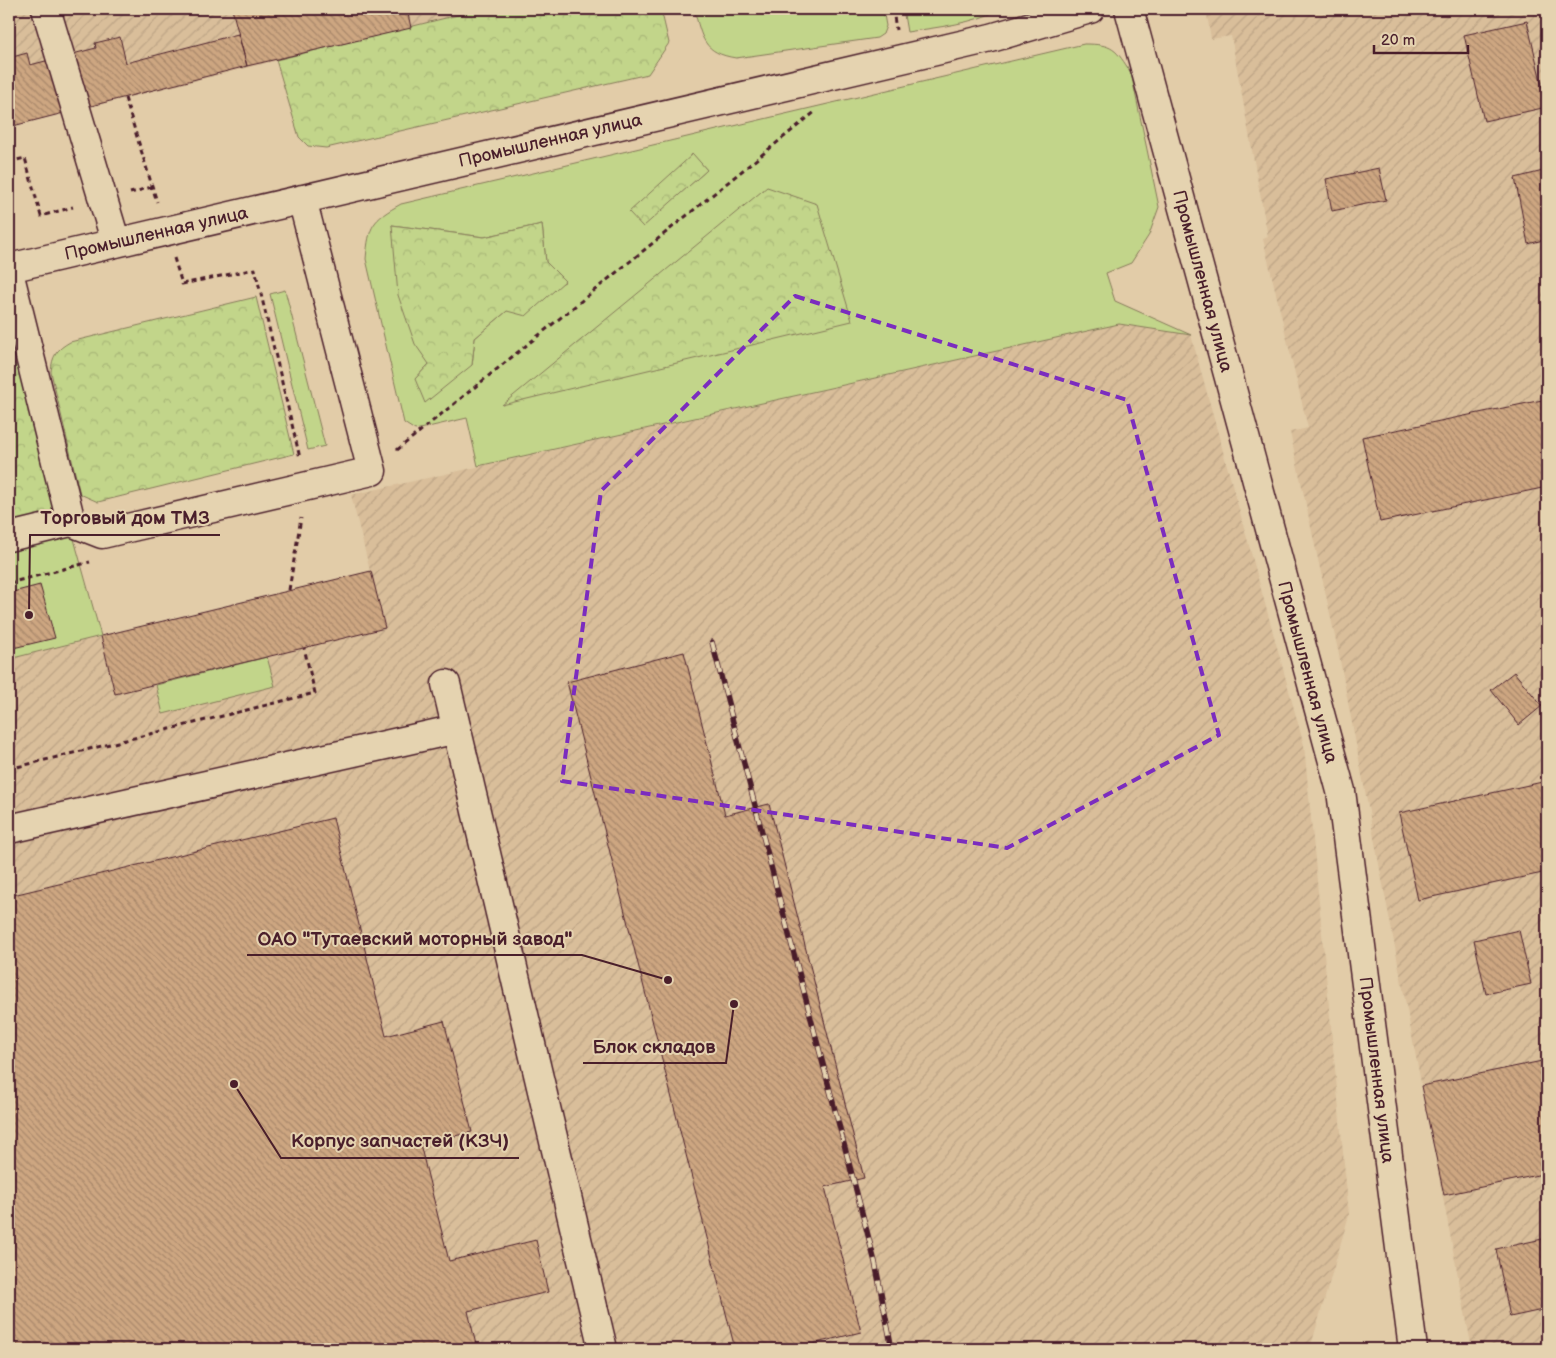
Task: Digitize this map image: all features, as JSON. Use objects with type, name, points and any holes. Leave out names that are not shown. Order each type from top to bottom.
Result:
[{"type":"street","points":[[46,9],[116,243]]},
{"type":"street","name":"Промышленная улица","points":[[9,268],[875,63],[991,38],[1090,9]]},
{"type":"street","name":"Промышленная улица","points":[[1129,9],[1341,791],[1413,1349]]},
{"type":"street","points":[[9,537],[71,522],[102,534],[372,471],[302,199]]},
{"type":"street","points":[[9,272],[71,522]]},
{"type":"street","points":[[446,684],[603,1349]]},
{"type":"street","points":[[9,829],[456,729]]},
{"type":"path","points":[[875,63],[897,34],[893,9]]},
{"type":"path","points":[[125,98],[182,284],[255,269],[306,486],[289,590]]},
{"type":"path","points":[[372,471],[821,107]]},
{"type":"path","points":[[9,769],[315,693],[304,648]]},
{"type":"highlighted area","points":[[795,296],[1127,400],[1219,735],[1007,848],[562,781],[601,491]]},
{"type":"shaded area","points":[[9,9],[482,9],[9,127]]},
{"type":"shaded area","points":[[1206,9],[1547,9],[1547,1349],[1472,1349],[1338,650],[1290,432],[1308,428],[1263,239],[1268,237],[1231,36],[1211,39]]},
{"type":"shaded area","points":[[1119,324],[1191,335],[1304,745],[1349,1215],[1310,1349],[9,1349],[9,659],[370,571],[351,495]]},
{"type":"green space","points":[[482,9],[661,9],[669,43],[648,74],[326,148],[308,146],[299,137],[276,60]]},
{"type":"green space","points":[[694,9],[883,9],[886,26],[883,34],[877,38],[736,58],[725,56],[710,48],[702,36]]},
{"type":"green space","points":[[903,9],[1001,9],[967,22],[907,32]]},
{"type":"green space","points":[[1084,44],[1101,45],[1117,53],[1131,73],[1159,207],[1149,235],[1131,263],[1106,273],[1115,301],[1191,335],[1119,324],[478,466],[467,418],[415,430],[404,423],[366,259],[369,238],[374,225],[378,219],[401,204]],"holes":[[[692,154],[707,170],[643,226]],[[542,224],[546,262],[565,282],[507,311],[475,338],[472,365],[415,379],[429,364],[392,225],[484,237]]]},
{"type":"green space","points":[[693,154],[707,170],[643,227],[629,212]]},
{"type":"green space","points":[[767,187],[817,204],[852,321],[502,405]]},
{"type":"green space","points":[[542,224],[546,262],[565,281],[526,316],[507,311],[475,338],[472,365],[425,403],[415,379],[429,364],[415,344],[398,295],[392,225],[484,237]]},
{"type":"green space","points":[[285,290],[325,446],[308,450],[270,294]]},
{"type":"green space","points":[[256,297],[294,454],[98,502],[80,494],[51,372],[52,362],[58,351],[70,342]]},
{"type":"green space","points":[[9,356],[23,375],[58,514],[9,527]]},
{"type":"green space","points":[[63,534],[74,539],[101,636],[9,659],[9,547]]},
{"type":"green space","points":[[267,657],[275,686],[163,714],[156,685]]},
{"type":"building","points":[[232,9],[407,9],[411,28],[247,66]]},
{"type":"building","points":[[1527,21],[1547,107],[1484,121],[1464,35]]},
{"type":"building","points":[[238,34],[247,66],[9,127],[9,58],[27,53],[30,65],[96,48],[95,43],[120,37],[126,63]]},
{"type":"building","points":[[1379,168],[1386,200],[1332,211],[1326,179]]},
{"type":"building","points":[[1547,170],[1547,239],[1528,244],[1515,178]]},
{"type":"building","points":[[1547,399],[1547,487],[1380,522],[1362,437]]},
{"type":"building","points":[[371,571],[385,628],[115,694],[101,636]]},
{"type":"building","points":[[40,585],[55,638],[9,649],[9,593]]},
{"type":"building","points":[[684,652],[725,815],[769,804],[864,1178],[825,1187],[861,1332],[792,1349],[735,1349],[567,682]]},
{"type":"building","points":[[1514,672],[1542,706],[1519,725],[1491,690]]},
{"type":"building","points":[[1547,781],[1547,872],[1418,900],[1399,813]]},
{"type":"building","points":[[333,818],[386,1036],[444,1021],[472,1132],[420,1144],[449,1261],[536,1240],[548,1292],[468,1311],[477,1349],[9,1349],[9,896]]},
{"type":"building","points":[[1519,930],[1531,984],[1486,994],[1474,940]]},
{"type":"building","points":[[1547,1060],[1547,1173],[1444,1195],[1421,1086]]},
{"type":"building","points":[[1547,1238],[1547,1309],[1510,1317],[1496,1249]]},
{"type":"railway","points":[[712,642],[875,1262],[892,1349]]},
{"type":"place","name":"Торговый дом ТМЗ","points":[[29,615]]},
{"type":"place","name":"ОАО \"Тутаевский моторный завод\"","points":[[668,980]]},
{"type":"place","name":"Блок складов","points":[[734,1004]]},
{"type":"place","name":"Корпус запчастей (КЗЧ)","points":[[234,1084]]}]
